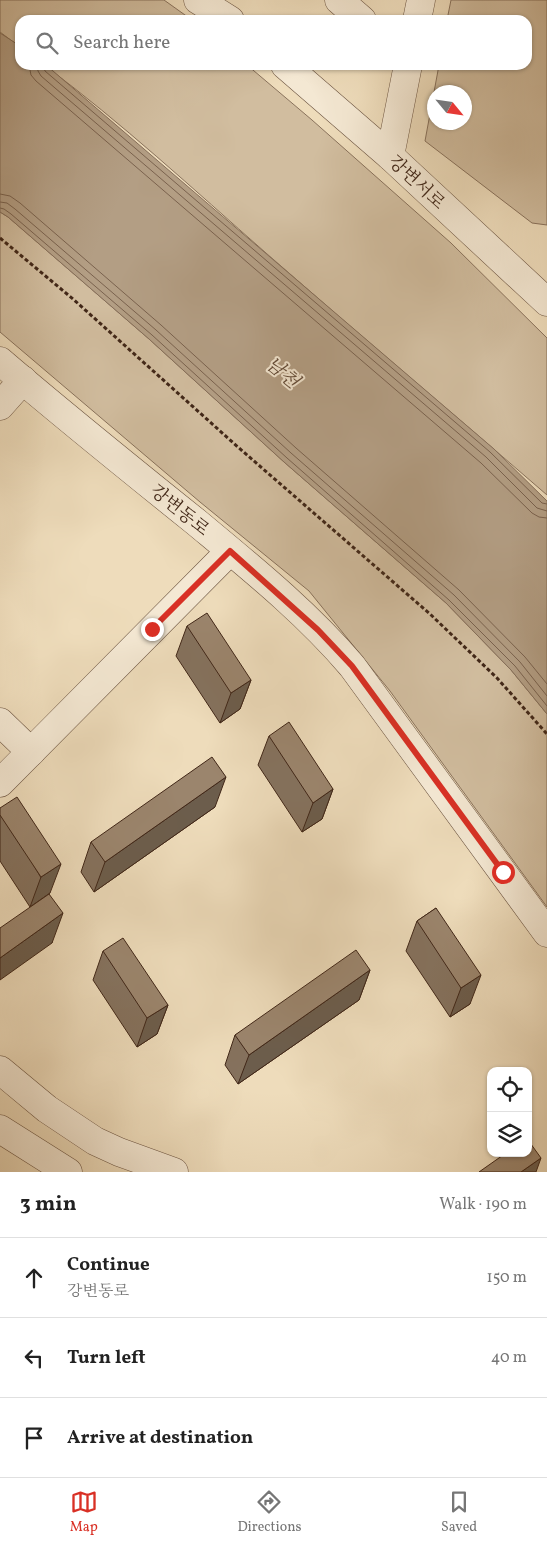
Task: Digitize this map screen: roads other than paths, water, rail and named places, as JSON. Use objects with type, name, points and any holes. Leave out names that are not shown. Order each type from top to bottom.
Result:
[{"type":"street","points":[[198,0],[222,15]]},
{"type":"street","points":[[339,0],[356,15]]},
{"type":"street","points":[[418,15],[421,0]]},
{"type":"street","name":"강변서로","points":[[291,70],[390,156],[547,302]]},
{"type":"street","points":[[390,156],[407,70]]},
{"type":"street","name":"강변동로","points":[[0,361],[230,551],[318,630],[352,666],[547,933]]},
{"type":"street","points":[[0,406],[23,380]]},
{"type":"street","points":[[0,783],[230,551]]},
{"type":"street","points":[[0,722],[31,752]]},
{"type":"street","points":[[0,1070],[47,1109],[95,1141],[174,1172]]},
{"type":"street","points":[[0,1129],[68,1172]]},
{"type":"water","name":"남천","points":[[0,33],[15,43],[15,70],[52,70],[494,449],[547,501],[547,714],[511,670],[446,603],[284,462],[149,339],[0,212]]}]
